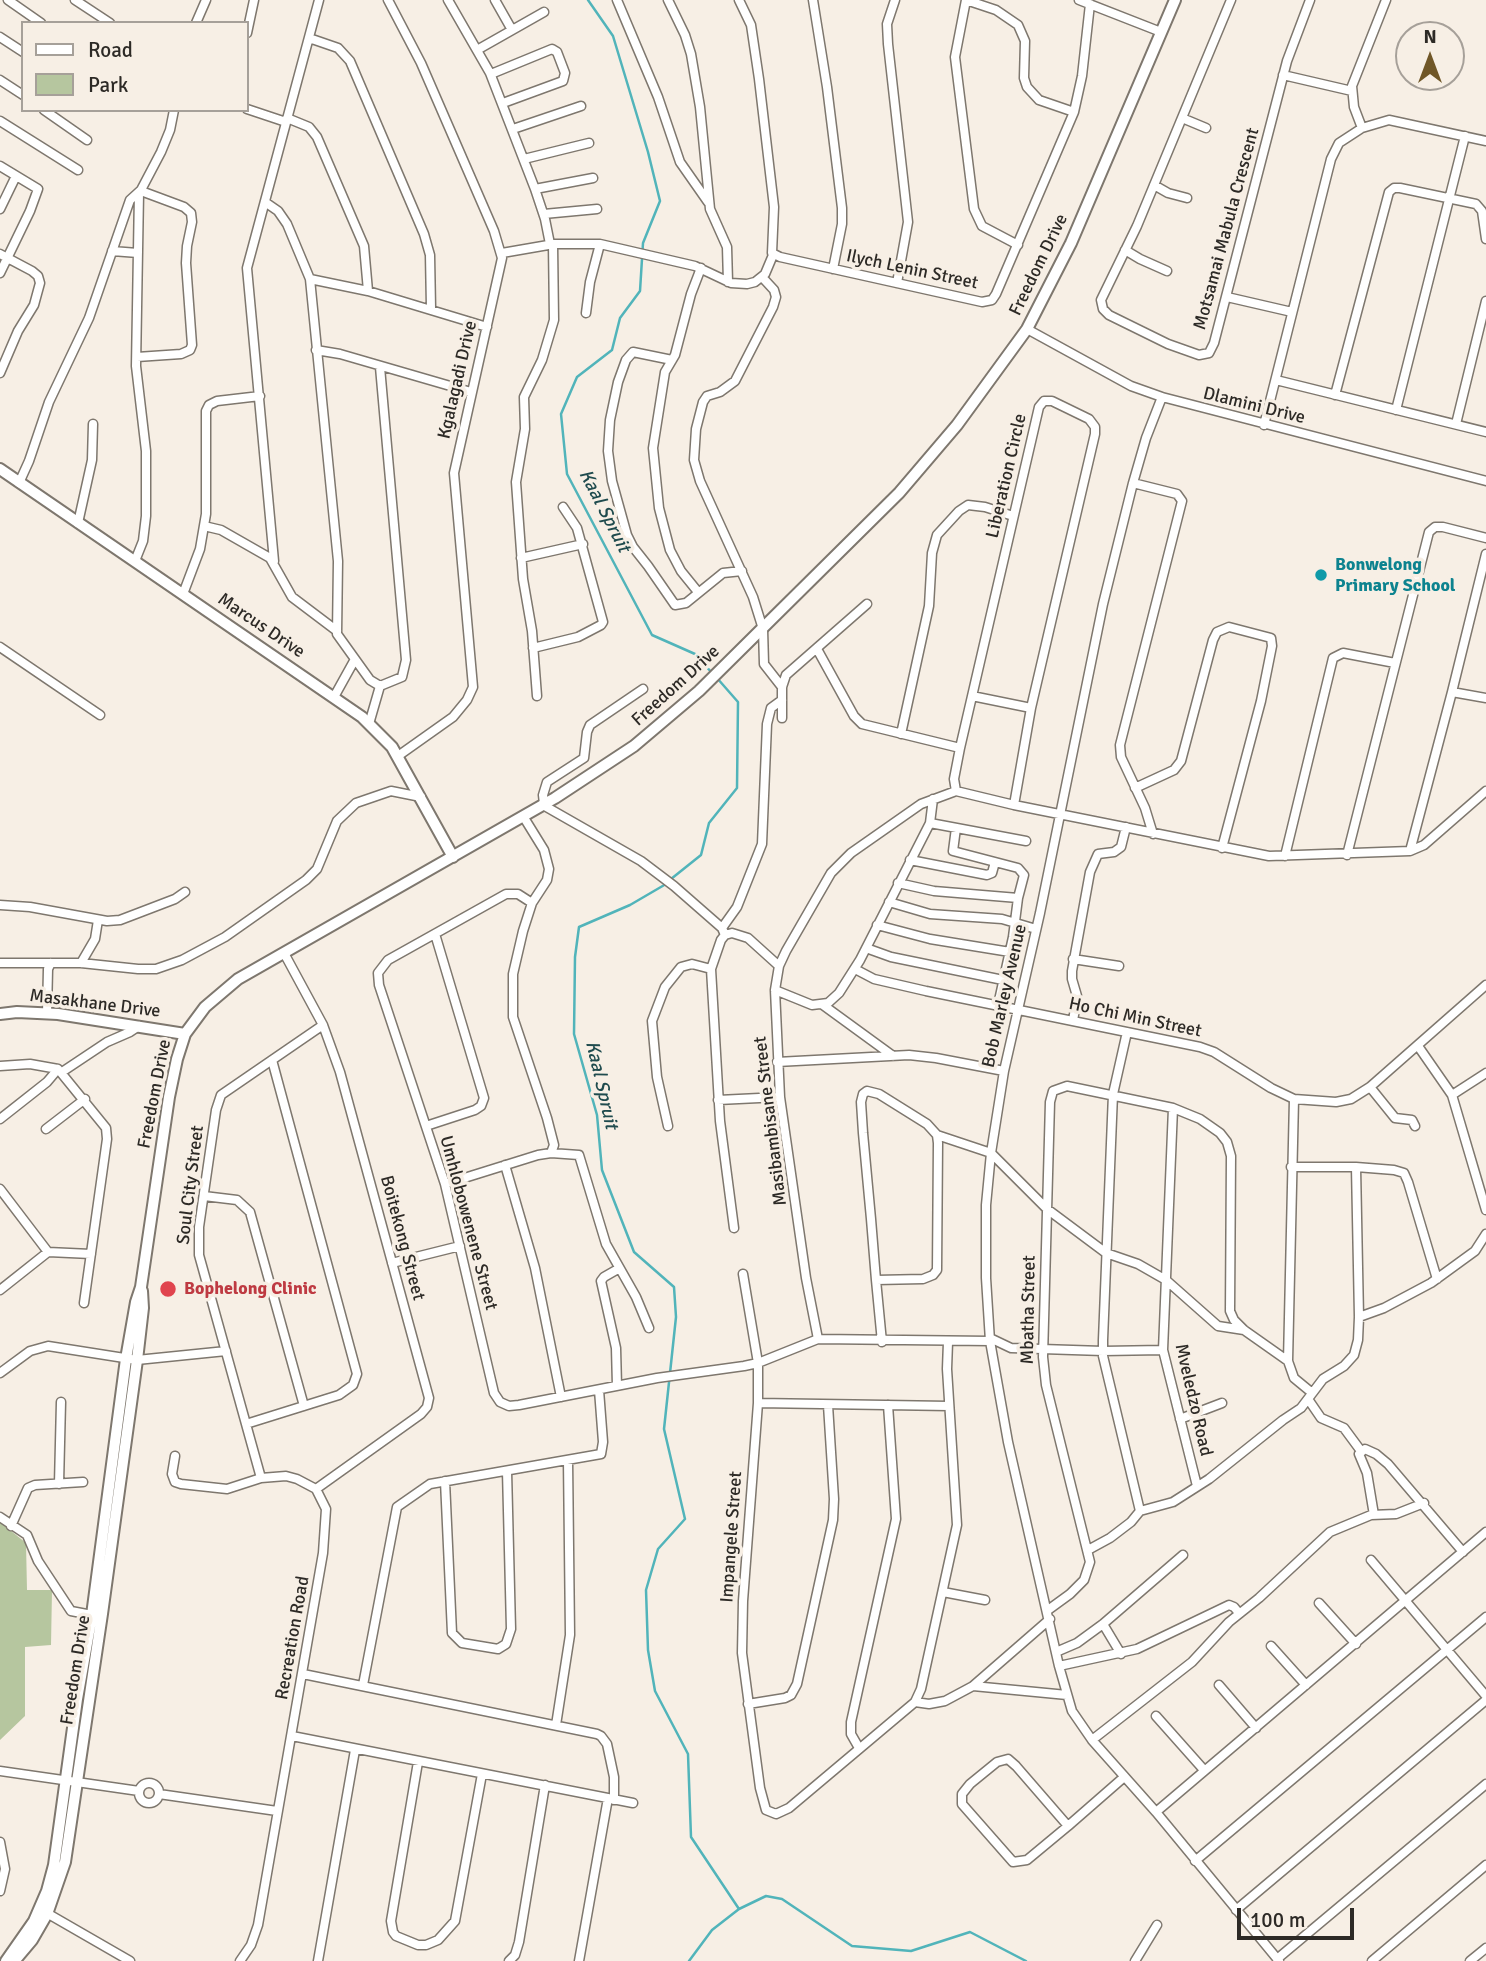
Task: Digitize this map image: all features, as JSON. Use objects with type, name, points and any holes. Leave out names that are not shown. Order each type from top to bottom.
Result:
[{"type":"street","points":[[8,0],[38,21]]},
{"type":"street","points":[[75,0],[107,21]]},
{"type":"street","points":[[197,21],[206,0]]},
{"type":"street","points":[[248,28],[254,0]]},
{"type":"street","points":[[319,0],[247,268],[274,561],[292,597],[337,631]]},
{"type":"street","points":[[388,0],[421,63],[502,253],[551,244],[600,244],[701,268],[728,282],[751,284],[768,270],[773,254],[770,246],[774,207],[751,28],[739,0]]},
{"type":"street","points":[[447,0],[491,74],[544,214],[551,244],[555,283],[553,325],[542,360],[523,400],[525,429],[516,486],[521,558],[537,696]]},
{"type":"street","points":[[495,0],[512,30]]},
{"type":"street","points":[[617,0],[659,97],[680,162],[710,204]]},
{"type":"street","points":[[668,0],[685,35],[692,62],[704,134],[710,204],[712,215],[727,247],[728,282]]},
{"type":"street","points":[[813,0],[842,208],[842,224],[833,269]]},
{"type":"street","points":[[895,0],[887,24],[888,44],[908,222],[897,283]]},
{"type":"street","points":[[1018,245],[982,226],[975,214],[955,57],[966,0],[996,10],[1018,25],[1025,41],[1024,78],[1027,87],[1039,100],[1074,112]]},
{"type":"street","points":[[1079,0],[1161,32]]},
{"type":"street","name":"Freedom Drive","points":[[14,1961],[32,1940],[44,1912],[72,1781],[131,1360],[136,1302],[141,1287],[169,1097],[185,1034],[205,1007],[227,986],[543,805],[635,746],[735,657],[875,518],[933,454],[1027,329],[1072,243],[1175,0]]},
{"type":"street","name":"Motsamai Mabula Crescent","points":[[1231,0],[1154,185],[1103,292],[1102,306],[1109,315],[1195,354],[1209,353],[1227,297],[1283,75],[1310,0]]},
{"type":"street","points":[[1363,128],[1354,107],[1352,91],[1355,77],[1387,0]]},
{"type":"street","name":"Ilych Lenin Street","points":[[773,254],[982,302],[989,301],[994,297],[1018,245],[1074,112],[1082,76],[1090,4]]},
{"type":"street","points":[[477,50],[544,12]]},
{"type":"street","points":[[0,37],[21,51]]},
{"type":"street","points":[[309,38],[338,48],[350,61],[424,234],[430,265],[431,308]]},
{"type":"street","points":[[491,74],[545,52],[554,49],[557,52],[565,73],[564,81],[503,103]]},
{"type":"street","points":[[1283,75],[1352,91]]},
{"type":"street","points":[[0,80],[21,94]]},
{"type":"street","points":[[513,129],[581,106]]},
{"type":"street","points":[[248,109],[309,127],[317,137],[364,246],[368,291]]},
{"type":"street","points":[[47,112],[87,140]]},
{"type":"street","points":[[19,482],[49,402],[89,318],[130,200],[140,192],[161,152],[174,112]]},
{"type":"street","points":[[1182,118],[1206,128]]},
{"type":"street","points":[[0,121],[78,170]]},
{"type":"street","points":[[1264,425],[1333,154],[1343,139],[1363,128],[1384,121],[1395,121],[1486,141]]},
{"type":"street","points":[[1396,410],[1465,136]]},
{"type":"street","points":[[524,159],[589,143]]},
{"type":"street","points":[[0,166],[37,187],[38,191],[4,256],[0,273]]},
{"type":"street","points":[[0,209],[16,176]]},
{"type":"street","points":[[535,189],[593,178]]},
{"type":"street","points":[[1154,185],[1168,193],[1187,198]]},
{"type":"street","points":[[1335,395],[1390,192],[1394,188],[1400,188],[1472,202],[1480,208],[1486,239]]},
{"type":"street","points":[[135,561],[143,541],[146,516],[146,451],[137,357],[140,192]]},
{"type":"street","points":[[137,357],[181,354],[190,350],[192,345],[186,263],[191,214],[184,207],[140,192]]},
{"type":"street","points":[[265,202],[278,211],[287,223],[310,279],[338,561],[337,631],[341,643],[354,661],[372,683],[380,686],[402,677],[406,654],[380,367]]},
{"type":"street","points":[[544,214],[597,209]]},
{"type":"street","points":[[586,313],[590,282],[600,244]]},
{"type":"street","points":[[1125,250],[1139,260],[1167,271]]},
{"type":"street","points":[[112,251],[138,253]]},
{"type":"street","name":"Kgalagadi Drive","points":[[398,757],[453,717],[467,701],[473,687],[454,473],[502,253]]},
{"type":"street","points":[[0,373],[40,289],[38,276],[4,256]]},
{"type":"street","points":[[698,592],[681,571],[670,550],[662,522],[654,470],[653,441],[663,377],[672,360],[693,286],[701,268]]},
{"type":"street","points":[[762,277],[774,290],[773,307],[735,382],[720,393],[705,398],[696,429],[694,460],[698,476],[742,571],[763,629],[764,664],[782,687]]},
{"type":"street","points":[[310,279],[431,308],[487,327]]},
{"type":"street","points":[[1227,297],[1292,312]]},
{"type":"street","points":[[1456,424],[1486,301]]},
{"type":"street","name":"Dlamini Drive","points":[[1027,329],[1125,382],[1162,397],[1486,481]]},
{"type":"street","points":[[316,350],[340,354],[471,393]]},
{"type":"street","points":[[672,360],[637,352],[627,357],[618,382],[610,420],[609,466],[618,507],[633,547],[675,605],[686,603],[723,573],[742,571]]},
{"type":"street","points":[[1276,380],[1486,432]]},
{"type":"street","points":[[183,594],[200,549],[207,506],[206,411],[209,405],[218,401],[260,396]]},
{"type":"street","name":"Bob Marley Avenue","points":[[1162,397],[1133,482],[1103,604],[1004,1070],[990,1153],[985,1241],[990,1340],[1008,1442],[1059,1666],[1077,1721],[1278,1960]]},
{"type":"street","name":"Liberation Circle","points":[[956,791],[954,779],[960,748],[1013,516],[1041,403],[1052,401],[1090,419],[1095,427],[1095,434],[1031,708],[1014,805]]},
{"type":"street","points":[[78,523],[92,460],[93,424]]},
{"type":"street","name":"Marcus Drive","points":[[0,469],[369,723],[392,747],[453,857]]},
{"type":"street","points":[[1133,482],[1174,493],[1182,501],[1120,745],[1121,757],[1153,834]]},
{"type":"street","points":[[901,734],[929,606],[932,553],[937,535],[965,506],[978,506],[1013,516]]},
{"type":"street","points":[[533,649],[570,640],[602,625],[583,544],[564,507]]},
{"type":"street","points":[[204,526],[222,530],[274,561]]},
{"type":"street","points":[[1347,855],[1427,536],[1437,527],[1486,538]]},
{"type":"street","points":[[521,558],[583,544]]},
{"type":"street","points":[[1410,851],[1486,554]]},
{"type":"street","points":[[782,718],[782,687],[786,675],[867,604]]},
{"type":"street","points":[[1135,788],[1174,770],[1181,761],[1217,632],[1229,627],[1270,638],[1272,646],[1261,701],[1222,848]]},
{"type":"street","points":[[0,647],[100,715]]},
{"type":"street","points":[[817,649],[859,722],[866,726],[960,748]]},
{"type":"street","points":[[1285,856],[1333,658],[1343,653],[1395,663]]},
{"type":"street","points":[[334,697],[354,661]]},
{"type":"street","points":[[369,723],[380,686]]},
{"type":"street","points":[[643,689],[590,725],[584,758],[547,782],[543,805],[641,861],[674,886],[723,932],[744,935],[779,966]]},
{"type":"street","points":[[1452,692],[1486,698]]},
{"type":"street","points":[[972,696],[1031,708]]},
{"type":"street","points":[[734,1228],[718,1100],[711,969],[723,932],[737,907],[762,844],[767,724],[771,708],[782,700]]},
{"type":"street","points":[[0,963],[81,963],[156,969],[182,960],[225,937],[306,880],[317,869],[337,821],[356,803],[391,791],[421,797]]},
{"type":"street","points":[[956,791],[1222,848],[1285,856],[1410,851],[1424,845],[1486,791]]},
{"type":"street","name":"Masibambisane Street","points":[[818,1339],[806,1279],[780,1097],[775,989],[779,966],[822,887],[839,863],[897,820],[933,799],[956,791]]},
{"type":"street","points":[[775,989],[810,1005],[823,1004],[839,993],[855,969],[930,823],[933,799]]},
{"type":"street","points":[[523,816],[544,850],[549,869],[547,880],[532,903],[514,968],[513,1017],[547,1118],[554,1147],[551,1153]]},
{"type":"street","points":[[930,823],[1026,841]]},
{"type":"street","points":[[1073,1021],[1077,996],[1072,979],[1073,959],[1094,858],[1102,852],[1114,852],[1121,847],[1126,827]]},
{"type":"street","points":[[956,828],[953,851],[1023,872],[1023,885],[1018,898],[998,1005]]},
{"type":"street","points":[[910,860],[987,875],[992,873],[995,862]]},
{"type":"street","points":[[898,883],[934,891],[1018,898]]},
{"type":"street","points":[[0,905],[30,907],[98,920],[120,920],[175,899],[186,892]]},
{"type":"street","name":"Umhlobowenene Street","points":[[532,903],[518,894],[509,893],[388,960],[378,973],[379,985],[445,1184],[497,1399],[509,1406],[657,1378],[758,1363],[818,1339]]},
{"type":"street","points":[[888,902],[930,914],[1002,919],[1036,929]]},
{"type":"street","points":[[81,963],[95,939],[98,920]]},
{"type":"street","points":[[877,925],[930,939],[1010,952]]},
{"type":"street","points":[[426,1126],[475,1110],[481,1106],[484,1098],[435,934]]},
{"type":"street","points":[[866,948],[891,957],[1003,980]]},
{"type":"street","name":"Boitekong Street","points":[[285,953],[323,1025],[340,1072],[427,1387],[428,1402],[421,1414],[316,1489]]},
{"type":"street","points":[[1073,959],[1119,967]]},
{"type":"street","points":[[47,1013],[48,970],[51,963]]},
{"type":"street","points":[[668,1126],[657,1077],[652,1021],[665,987],[681,967],[692,964],[711,969]]},
{"type":"street","name":"Ho Chi Min Street","points":[[855,969],[885,982],[1183,1043],[1214,1052],[1294,1099],[1344,1101],[1370,1087],[1486,985]]},
{"type":"street","points":[[823,1004],[893,1056]]},
{"type":"street","name":"Masakhane Drive","points":[[0,1014],[47,1013],[185,1034]]},
{"type":"street","name":"Soul City Street","points":[[261,1478],[198,1249],[198,1227],[216,1110],[221,1095],[323,1025]]},
{"type":"street","points":[[0,1119],[60,1071],[107,1041],[139,1026]]},
{"type":"street","points":[[1127,1032],[1113,1094],[1103,1351],[1140,1511]]},
{"type":"street","points":[[1418,1046],[1452,1095],[1486,1210]]},
{"type":"street","points":[[777,1062],[926,1056],[1004,1070]]},
{"type":"street","points":[[246,1424],[339,1395],[351,1388],[356,1381],[357,1368],[272,1060]]},
{"type":"street","points":[[0,1066],[30,1064],[60,1071],[103,1124],[107,1136],[83,1303]]},
{"type":"street","points":[[1452,1095],[1486,1073]]},
{"type":"street","name":"Mbatha Street","points":[[915,1702],[937,1704],[973,1686],[1084,1580],[1089,1568],[1088,1550],[1046,1385],[1042,1349],[1050,1102],[1053,1091],[1067,1086],[1113,1094]]},
{"type":"street","points":[[1370,1087],[1395,1118],[1412,1119],[1415,1126]]},
{"type":"street","points":[[882,1342],[861,1102],[864,1092],[871,1091],[928,1124],[937,1135],[990,1153],[1047,1209],[1106,1253],[1138,1264],[1166,1280],[1212,1322],[1225,1328],[1244,1330]]},
{"type":"street","points":[[1113,1094],[1172,1108],[1200,1119],[1220,1133],[1229,1147],[1229,1303],[1234,1320],[1288,1361]]},
{"type":"street","points":[[718,1100],[780,1097]]},
{"type":"street","points":[[46,1129],[85,1099]]},
{"type":"street","points":[[1294,1099],[1288,1361],[1294,1378],[1310,1396],[1321,1418],[1344,1428],[1361,1451],[1359,1454],[1367,1474],[1374,1514]]},
{"type":"street","name":"Mveledzo Road","points":[[1172,1108],[1163,1350],[1197,1486]]},
{"type":"street","points":[[876,1280],[923,1279],[937,1270],[937,1135]]},
{"type":"street","points":[[445,1184],[538,1155],[574,1153],[580,1158],[606,1244],[636,1297],[649,1328]]},
{"type":"street","points":[[505,1165],[536,1268],[561,1397]]},
{"type":"street","points":[[1291,1167],[1356,1167],[1404,1173],[1437,1279]]},
{"type":"street","points":[[1088,1550],[1120,1530],[1140,1511],[1173,1502],[1209,1479],[1283,1420],[1301,1409],[1323,1378],[1344,1366],[1354,1355],[1359,1317],[1356,1167]]},
{"type":"street","points":[[0,1189],[48,1252]]},
{"type":"street","points":[[204,1196],[237,1200],[250,1212],[304,1406]]},
{"type":"street","points":[[1359,1317],[1384,1308],[1437,1279],[1475,1251],[1486,1234]]},
{"type":"street","points":[[392,1263],[460,1246]]},
{"type":"street","points":[[0,1290],[48,1252],[91,1254]]},
{"type":"street","points":[[617,1386],[616,1348],[601,1281],[618,1269]]},
{"type":"street","name":"Impangele Street","points":[[743,1274],[758,1363],[758,1403],[741,1627],[742,1653],[762,1803],[766,1810],[783,1812],[859,1748]]},
{"type":"street","points":[[818,1339],[882,1342],[990,1340],[1006,1347],[1103,1351],[1163,1350]]},
{"type":"street","points":[[888,1405],[896,1519],[851,1723],[851,1734],[859,1748],[915,1702],[921,1689],[943,1591],[957,1516],[949,1406],[948,1342]]},
{"type":"street","points":[[0,1373],[30,1351],[48,1346],[131,1360],[226,1351]]},
{"type":"street","name":"Freedom Drive","points":[[72,1781],[77,1699],[131,1360]]},
{"type":"street","points":[[363,1685],[395,1511],[425,1486],[597,1456],[603,1451],[599,1390]]},
{"type":"street","points":[[59,1484],[61,1402]]},
{"type":"street","points":[[758,1403],[949,1406]]},
{"type":"street","points":[[1180,1419],[1222,1403]]},
{"type":"street","points":[[748,1704],[785,1698],[791,1695],[797,1684],[834,1513],[828,1405]]},
{"type":"street","points":[[1361,1451],[1367,1449],[1382,1458],[1464,1552]]},
{"type":"street","points":[[175,1456],[172,1474],[176,1482],[181,1484],[227,1489],[261,1478],[286,1476],[316,1489]]},
{"type":"street","points":[[556,1725],[570,1635],[568,1460]]},
{"type":"street","points":[[445,1481],[452,1633],[462,1643],[498,1649],[506,1644],[510,1629],[507,1471]]},
{"type":"street","points":[[12,1526],[27,1489],[35,1485],[83,1482]]},
{"type":"street","name":"Recreation Road","points":[[240,1961],[251,1945],[258,1925],[303,1674],[326,1528],[325,1505],[316,1489]]},
{"type":"street","points":[[1092,1740],[1192,1662],[1239,1613],[1273,1586],[1330,1532],[1374,1514],[1396,1514],[1424,1503]]},
{"type":"street","points":[[0,1517],[29,1537],[44,1572],[71,1611],[92,1615]]},
{"type":"street","points":[[1156,1812],[1486,1532]]},
{"type":"street","points":[[1056,1652],[1077,1643],[1103,1624],[1183,1555]]},
{"type":"street","points":[[1236,1910],[1486,1698],[1371,1560]]},
{"type":"street","points":[[943,1591],[985,1600]]},
{"type":"street","points":[[1319,1603],[1356,1643]]},
{"type":"street","points":[[1059,1666],[1137,1649],[1225,1606],[1232,1605],[1239,1613]]},
{"type":"street","points":[[1195,1861],[1486,1617]]},
{"type":"street","points":[[1103,1624],[1121,1654]]},
{"type":"street","points":[[1271,1646],[1306,1685]]},
{"type":"street","points":[[303,1674],[556,1725],[597,1734],[605,1740],[614,1777],[579,1961]]},
{"type":"street","points":[[1219,1685],[1256,1728]]},
{"type":"street","points":[[973,1686],[1067,1695]]},
{"type":"street","points":[[1156,1716],[1205,1770]]},
{"type":"street","points":[[292,1736],[633,1803]]},
{"type":"street","points":[[318,1961],[355,1749]]},
{"type":"street","points":[[1068,1826],[1008,1759],[997,1762],[962,1794],[962,1804],[1013,1862],[1027,1860],[1068,1826],[1124,1777]]},
{"type":"street","points":[[418,1762],[391,1921],[396,1936],[418,1945],[438,1940],[455,1921],[482,1774]]},
{"type":"street","points":[[0,1771],[139,1791]]},
{"type":"street","points":[[150,1783],[157,1787],[159,1794],[155,1801],[147,1802],[141,1798],[139,1791],[143,1784],[150,1783]]},
{"type":"street","points":[[1278,1960],[1486,1784]]},
{"type":"street","points":[[509,1961],[515,1955],[519,1942],[545,1785]]},
{"type":"street","points":[[159,1794],[277,1811]]},
{"type":"street","points":[[0,1842],[5,1869],[0,1891]]},
{"type":"street","points":[[1372,1961],[1486,1865]]},
{"type":"street","points":[[44,1912],[130,1961]]},
{"type":"street","name":"Freedom Drive","points":[[6,1961],[44,1912]]},
{"type":"street","points":[[1148,1961],[1138,1957],[1157,1925]]},
{"type":"street","points":[[1470,1961],[1486,1948]]},
{"type":"green space","points":[[0,1522],[26,1543],[27,1590],[52,1590],[51,1645],[25,1647],[25,1716],[0,1740]]},
{"type":"waterway","name":"Kaal Spruit","points":[[588,0],[613,36],[660,201],[643,243],[640,291],[620,318],[612,350],[577,377],[561,414],[567,474],[652,635],[695,654],[712,673]]},
{"type":"waterway","name":"Kaal Spruit","points":[[671,879],[701,855],[709,823],[737,788],[738,702],[717,678]]},
{"type":"waterway","name":"Kaal Spruit","points":[[666,884],[630,905],[579,927],[575,957],[574,1034],[597,1115],[602,1170],[634,1252],[674,1287],[676,1317],[664,1429],[685,1519],[658,1549],[646,1590],[648,1650],[655,1691],[688,1754],[691,1837],[739,1909],[766,1896],[782,1899],[852,1946],[911,1951],[970,1932],[1026,1961]]},
{"type":"waterway","points":[[689,1961],[712,1930],[739,1909]]},
{"type":"place","name":"Bonwelong Primary School","points":[[1321,575]]},
{"type":"place","name":"Bophelong Clinic","points":[[168,1289]]}]
